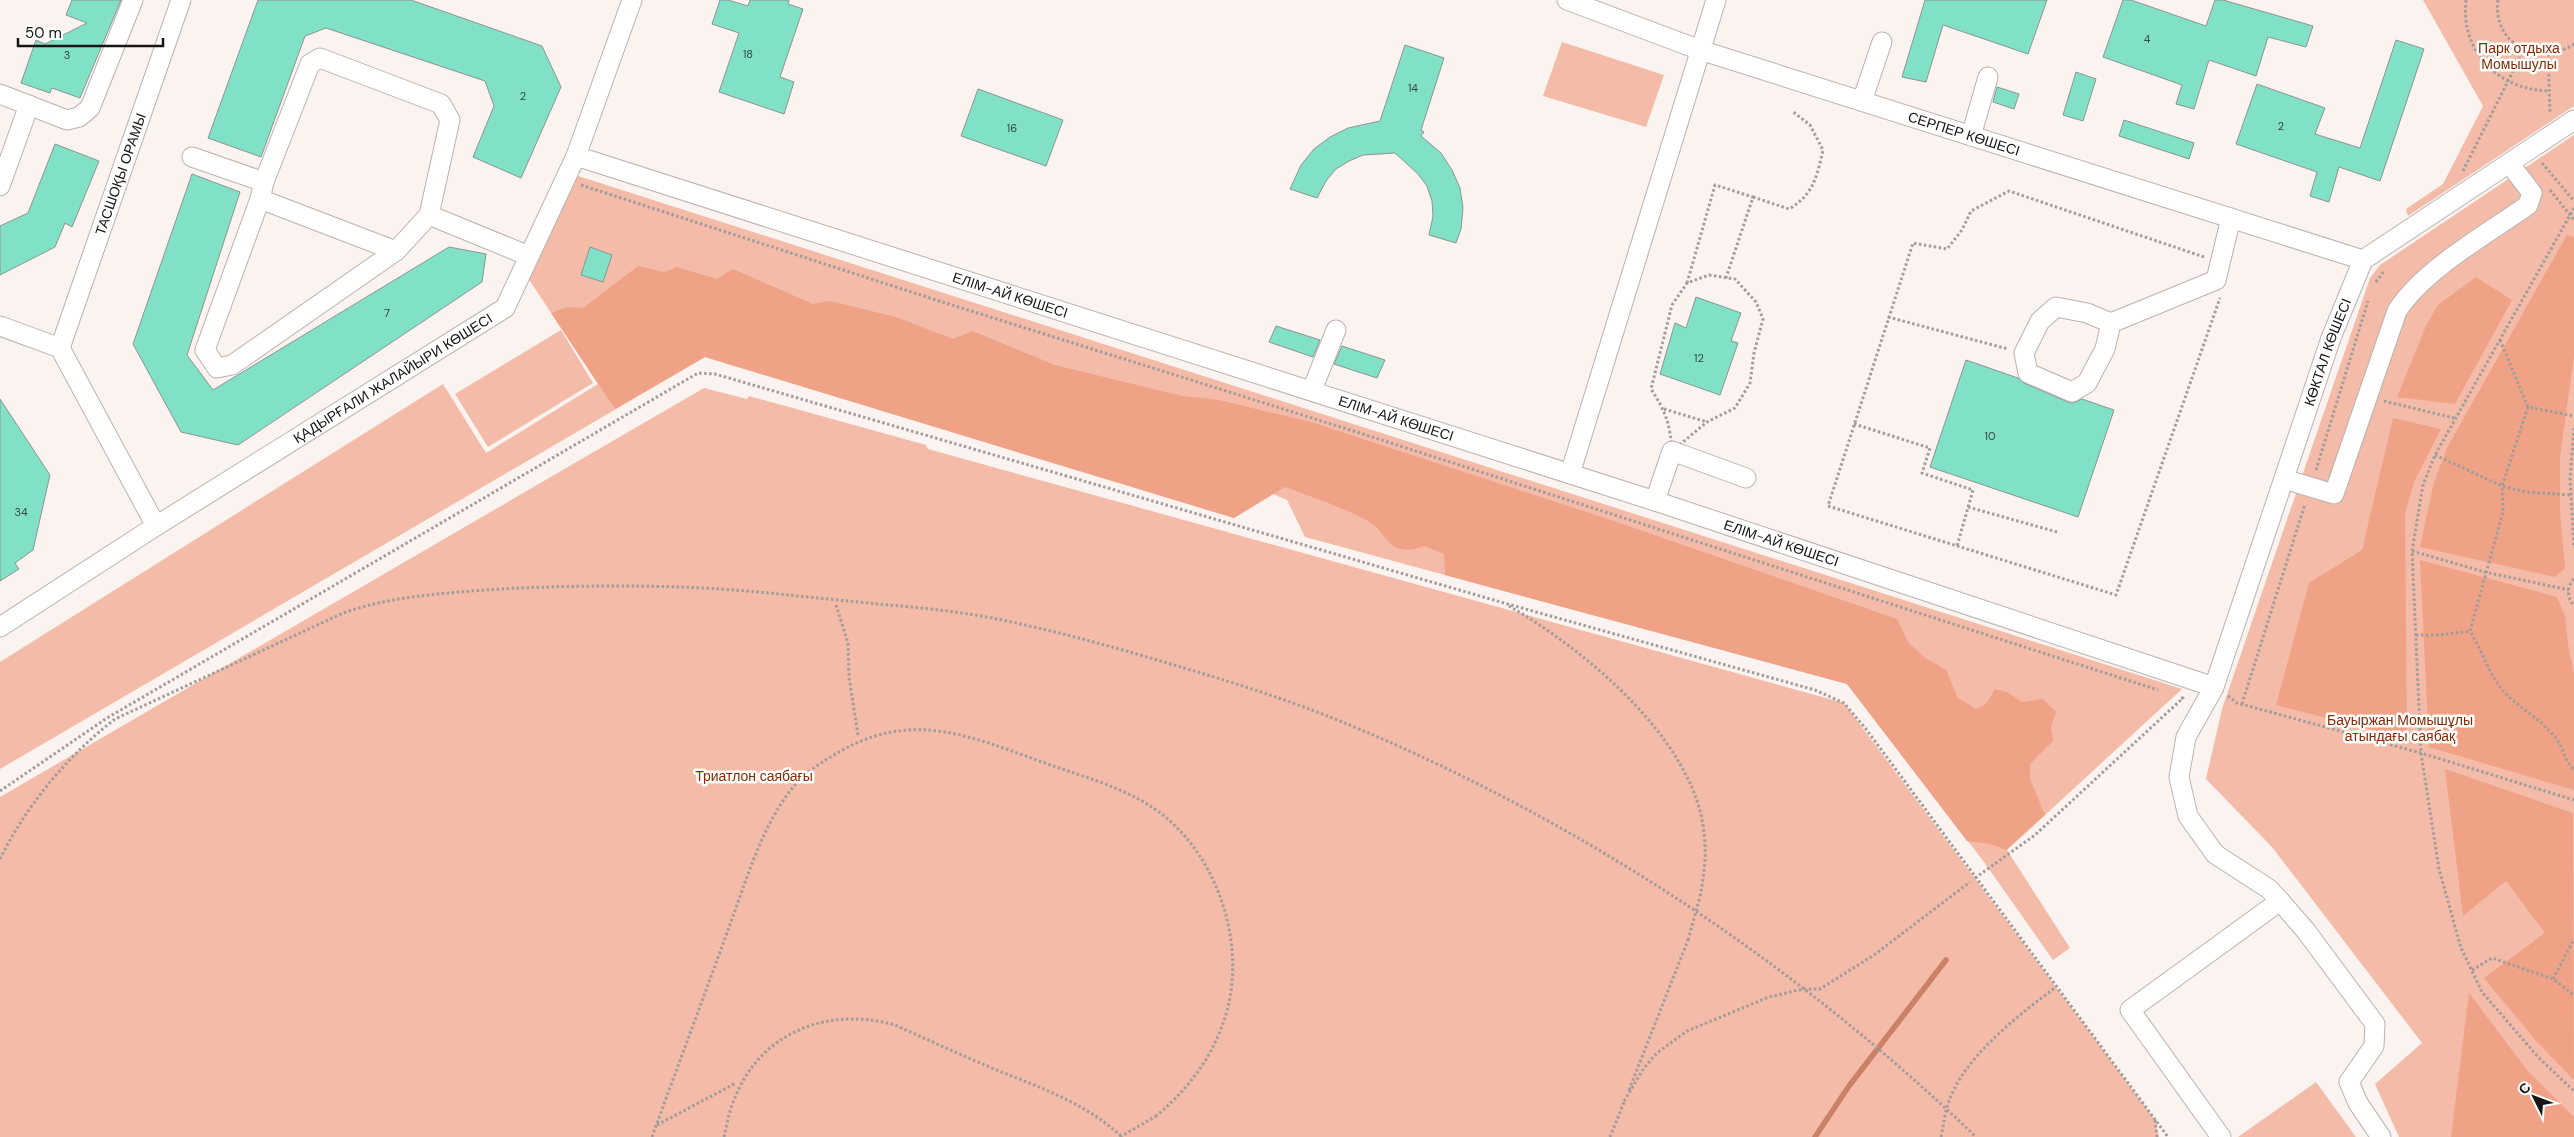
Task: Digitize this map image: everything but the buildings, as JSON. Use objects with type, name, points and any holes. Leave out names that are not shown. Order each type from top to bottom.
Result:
[{"type":"street","points":[[0,94],[67,120],[79,117],[90,108],[133,0]]},
{"type":"street","name":"ТАСШОҚЫ ОРАМЫ","points":[[60,348],[181,0]]},
{"type":"street","name":"СЕРПЕР КӨШЕСІ","points":[[1567,0],[1700,50],[2363,260]]},
{"type":"street","points":[[1570,474],[1716,0]]},
{"type":"street","name":"ҚАДЫРҒАЛИ ЖАЛАЙЫРИ КӨШЕСІ","points":[[0,627],[156,526],[505,308],[576,156],[625,2]]},
{"type":"street","points":[[1862,101],[1882,42]]},
{"type":"street","points":[[320,58],[441,104],[450,120],[429,215],[396,251],[232,365],[217,368],[205,350],[262,191],[310,64],[320,58]]},
{"type":"street","points":[[1971,136],[1988,77]]},
{"type":"street","points":[[0,186],[29,105]]},
{"type":"street","points":[[2363,260],[2574,120]]},
{"type":"street","name":"ЕЛІМ-АЙ КӨШЕСІ","points":[[576,156],[1655,501],[2214,687]]},
{"type":"street","points":[[192,158],[396,251]]},
{"type":"street","points":[[2284,479],[2334,494],[2396,311],[2407,295],[2429,275],[2528,205],[2532,193],[2509,163]]},
{"type":"street","points":[[429,215],[529,256]]},
{"type":"street","points":[[2111,323],[2105,349],[2087,383],[2072,392],[2028,373],[2024,354],[2040,321],[2056,306],[2087,313],[2111,323],[2216,280],[2232,218]]},
{"type":"street","name":"КӨКТАЛ КӨШЕСІ","points":[[2363,260],[2331,338],[2214,687],[2186,737],[2179,777],[2188,816],[2215,854],[2269,889],[2306,931],[2375,1024],[2374,1046],[2349,1082],[2358,1103],[2381,1137]]},
{"type":"street","points":[[0,326],[60,348],[156,526]]},
{"type":"street","points":[[1312,390],[1336,330]]},
{"type":"street","points":[[1655,501],[1672,451],[1746,478]]},
{"type":"street","points":[[2221,1137],[2130,1010],[2280,901]]},
{"type":"path","points":[[2466,0],[2466,22],[2470,39],[2485,66],[2508,82],[2528,89],[2549,91]]},
{"type":"path","points":[[2498,0],[2499,21],[2506,34],[2516,45],[2524,49],[2548,54],[2559,52],[2574,44]]},
{"type":"path","points":[[2460,175],[2524,49]]},
{"type":"path","points":[[2548,54],[2550,114]]},
{"type":"path","points":[[1672,451],[1670,425],[1664,408],[1651,390],[1672,305],[1687,283],[1715,185],[1789,209],[1804,200],[1818,174],[1823,150],[1810,125],[1792,111]]},
{"type":"path","points":[[2542,163],[2572,199]]},
{"type":"path","points":[[2544,184],[2574,220]]},
{"type":"path","points":[[580,185],[936,300],[1363,434],[2164,692]]},
{"type":"path","points":[[2572,199],[2574,193]]},
{"type":"path","points":[[1726,278],[1753,197]]},
{"type":"path","points":[[2574,208],[2454,418],[2435,455],[2423,485],[2412,551],[2421,753],[2439,869],[2462,948],[2482,992],[2538,1057],[2574,1091]]},
{"type":"path","points":[[1672,451],[1707,422],[1735,408],[1750,383],[1754,353],[1763,319],[1756,302],[1735,279],[1709,275],[1687,283]]},
{"type":"path","points":[[1888,316],[2024,354]]},
{"type":"path","points":[[2500,340],[2528,407],[2502,486],[2503,512],[2470,631],[2484,653],[2491,674],[2507,694],[2557,740],[2568,764],[2574,770]]},
{"type":"path","points":[[0,792],[107,718],[698,373],[715,374],[804,398],[1504,603],[1815,690],[1844,702],[1866,729],[2168,1137]]},
{"type":"path","points":[[2367,397],[2454,418]]},
{"type":"path","points":[[2528,407],[2574,416]]},
{"type":"path","points":[[1664,408],[1707,422]]},
{"type":"path","points":[[1854,424],[1930,448],[1922,473],[1973,490],[1957,546]]},
{"type":"path","points":[[2574,428],[2571,495],[2574,548]]},
{"type":"path","points":[[2435,455],[2502,486],[2526,492],[2571,495]]},
{"type":"path","points":[[2242,704],[2310,487]]},
{"type":"path","points":[[1968,507],[2057,532]]},
{"type":"path","points":[[2412,551],[2485,572],[2568,590]]},
{"type":"path","points":[[2574,579],[2568,590],[2570,600],[2574,606]]},
{"type":"path","points":[[0,859],[30,809],[61,767],[92,737],[115,720],[343,613],[370,603],[405,597],[513,588],[632,585],[714,588],[927,608],[992,618],[1102,644],[1237,684],[1333,718],[1485,786],[1615,859],[1669,892],[1803,989],[1866,1038],[1976,1137]]},
{"type":"path","points":[[1504,603],[1537,622],[1583,657],[1639,710],[1671,747],[1693,790],[1704,831],[1706,864],[1700,897],[1688,940],[1610,1137]]},
{"type":"path","points":[[836,605],[848,642],[849,677],[858,735]]},
{"type":"path","points":[[2416,635],[2439,635],[2470,631]]},
{"type":"path","points":[[2214,687],[2242,704],[2421,753],[2574,800]]},
{"type":"path","points":[[1975,878],[2035,835],[2182,698],[2173,695]]},
{"type":"path","points":[[652,1137],[753,863],[774,816],[795,786],[813,768],[833,755],[872,737],[906,730],[943,731],[988,741],[1112,786],[1159,812],[1188,840],[1206,867],[1223,899],[1230,933],[1232,962],[1228,1007],[1222,1026],[1197,1073],[1179,1097],[1156,1116],[1121,1137],[1109,1124],[1080,1106],[1046,1090],[895,1025],[876,1020],[849,1019],[820,1022],[800,1029],[782,1039],[759,1059],[748,1071],[734,1100],[724,1137]]},
{"type":"path","points":[[1624,1101],[1644,1068],[1657,1053],[1687,1032],[1769,997],[1803,989],[1820,989],[1874,955],[1970,882]]},
{"type":"path","points":[[2553,979],[2574,939]]},
{"type":"path","points":[[2472,970],[2492,958],[2553,979],[2574,995]]},
{"type":"path","points":[[1941,1137],[1951,1094],[1969,1065],[2024,1011],[2056,987]]},
{"type":"path","points":[[656,1126],[736,1083]]},
{"type":"path","points":[[2155,1120],[2157,1137]]},
{"type":"green space","name":"Парк отдыха Момышулы","points":[[2423,0],[2574,0],[2574,106],[2408,216],[2406,209],[2443,184],[2483,106]]},
{"type":"green space","points":[[1562,42],[1664,75],[1646,127],[1543,96]]},
{"type":"green space","name":"Бауыржан Момышұлы атындағы саябақ","points":[[2574,135],[2574,1137],[2399,1137],[2375,1084],[2422,1043],[2272,847],[2206,779],[2222,709],[2370,278],[2380,265]]},
{"type":"green space","points":[[575,175],[2182,689],[2007,850],[2070,948],[2053,960],[1984,862],[1847,684],[1305,537],[1287,500],[1273,494],[1234,518],[705,357],[0,769],[0,662],[443,384],[486,453],[598,384],[526,275]]},
{"type":"green space","points":[[2567,235],[2574,237],[2574,356],[2560,457],[2560,512],[2565,568],[2555,577],[2420,547],[2434,482],[2448,446]]},
{"type":"green space","points":[[638,266],[664,272],[677,267],[717,279],[733,269],[813,304],[830,301],[896,317],[953,339],[972,331],[1055,365],[1182,396],[1219,400],[1311,422],[1605,518],[1897,619],[1908,642],[1925,658],[1946,670],[1958,698],[1976,709],[1986,704],[1995,689],[2007,692],[2022,702],[2043,699],[2056,712],[2051,726],[2053,741],[2030,764],[2030,779],[2045,815],[2006,850],[1991,844],[1967,841],[1847,684],[1445,575],[1444,554],[1424,546],[1410,550],[1397,548],[1368,521],[1285,487],[1234,518],[705,357],[615,409],[551,313],[568,307],[583,308]]},
{"type":"green space","points":[[2476,277],[2512,300],[2455,404],[2397,397],[2426,326],[2438,305]]},
{"type":"green space","points":[[561,330],[593,383],[488,447],[455,394]]},
{"type":"green space","name":"Триатлон саябағы","points":[[704,388],[747,399],[749,396],[926,445],[928,449],[1844,703],[2155,1120],[2159,1137],[0,1137],[0,797]]},
{"type":"green space","points":[[2393,418],[2441,429],[2414,482],[2405,514],[2407,739],[2276,705],[2309,583],[2362,550]]},
{"type":"green space","points":[[2420,560],[2557,597],[2565,616],[2574,674],[2574,790],[2429,747]]},
{"type":"green space","points":[[2445,769],[2573,813],[2574,1080],[2537,1042],[2484,978],[2545,933],[2506,881],[2463,916]]},
{"type":"green space","points":[[2469,993],[2527,1070],[2574,1117],[2574,1137],[2451,1137]]},
{"type":"green space","points":[[2316,1082],[2356,1137],[2238,1137]]},
{"type":"waterway","points":[[1815,1137],[1849,1086],[1946,960]]}]
